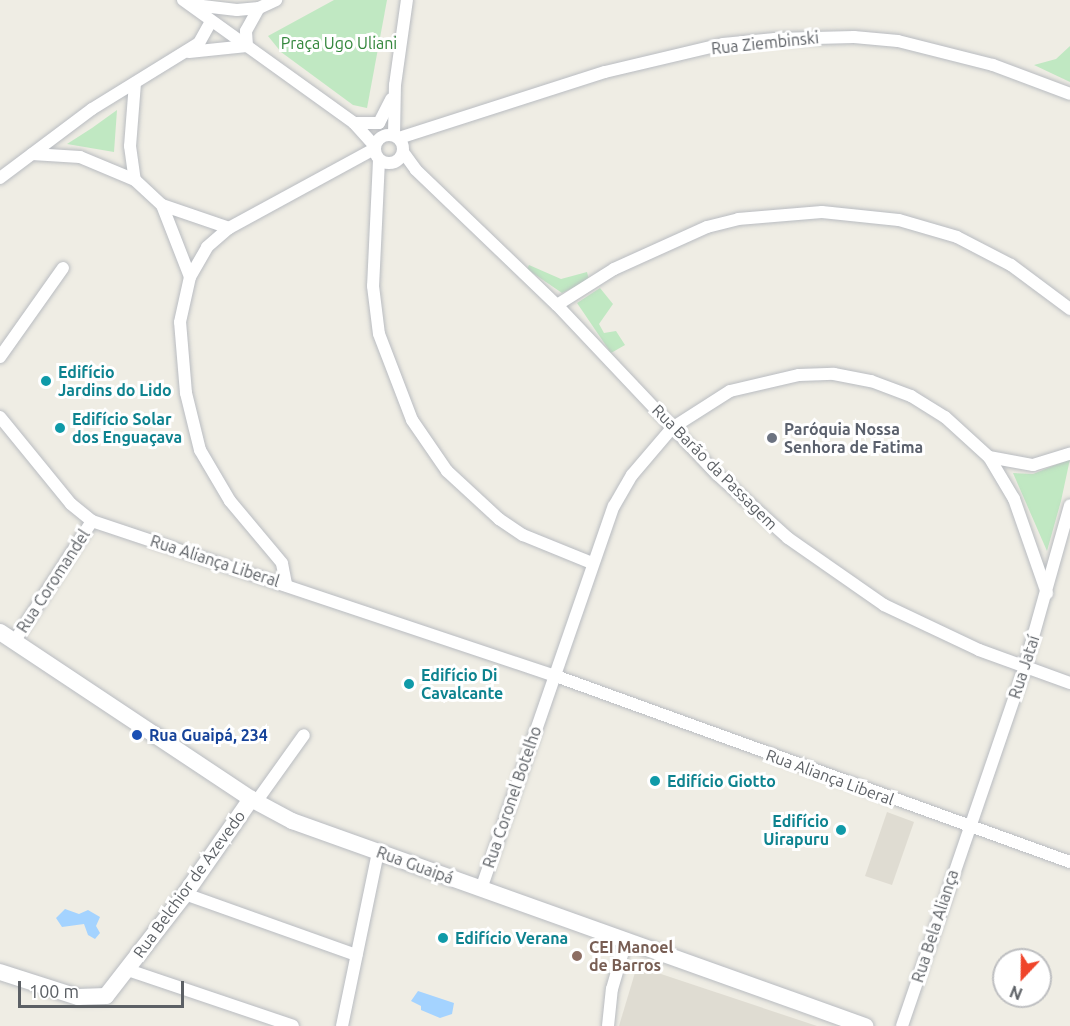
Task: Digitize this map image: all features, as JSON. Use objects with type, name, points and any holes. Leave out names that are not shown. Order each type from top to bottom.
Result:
[{"type":"main road","name":"Rua Guaipá","points":[[0,632],[254,800],[292,821],[865,1026]]},
{"type":"main road","name":"Rua Belchior de Azevedo","points":[[0,972],[92,999],[106,996],[128,970],[254,800]]},
{"type":"street","points":[[187,2],[226,11],[259,8],[276,0]]},
{"type":"street","points":[[407,0],[389,151],[380,185],[372,247],[379,334],[412,420],[447,471],[499,519],[523,535],[592,563],[614,506],[632,475],[672,428],[730,391],[788,376],[834,374],[871,381],[912,396],[972,438],[989,457],[1014,499],[1047,593]]},
{"type":"street","name":"Rua Barão da Passagem","points":[[187,2],[416,170],[557,305],[672,428],[749,506],[837,574],[884,605],[1024,669],[1070,683]]},
{"type":"street","points":[[185,53],[247,46],[246,31],[259,8]]},
{"type":"street","points":[[0,178],[135,83],[185,53],[203,39],[211,21]]},
{"type":"street","name":"Rua Ziembinski","points":[[286,584],[282,563],[230,501],[200,450],[186,393],[180,322],[190,277],[207,247],[229,228],[350,165],[389,151],[427,131],[605,72],[723,44],[785,38],[854,37],[898,41],[993,65],[1070,94]]},
{"type":"street","points":[[135,83],[130,146],[135,180]]},
{"type":"street","points":[[354,123],[372,124],[383,120],[396,85]]},
{"type":"street","points":[[32,154],[80,158],[135,180],[162,205],[229,228]]},
{"type":"street","points":[[162,205],[190,277]]},
{"type":"street","points":[[557,305],[614,269],[707,227],[758,217],[822,212],[898,220],[957,237],[1011,265],[1070,309]]},
{"type":"street","points":[[0,357],[63,268]]},
{"type":"street","name":"Rua Aliança Liberal","points":[[0,417],[71,504],[92,520],[553,675],[1070,862]]},
{"type":"street","points":[[989,457],[1034,465],[1070,454]]},
{"type":"street","name":"Rua Jataí","points":[[969,826],[1024,669],[1070,505]]},
{"type":"street","name":"Rua Coromandel","points":[[14,642],[92,520]]},
{"type":"street","name":"Rua Coronel Botelho","points":[[481,889],[592,563]]},
{"type":"street","points":[[254,800],[304,735]]},
{"type":"street","name":"Rua Bela Aliança","points":[[902,1026],[969,826]]},
{"type":"street","points":[[342,1026],[378,852]]},
{"type":"street","points":[[185,894],[356,955]]},
{"type":"street","points":[[608,1026],[612,989],[626,941]]},
{"type":"street","points":[[128,970],[293,1026]]},
{"type":"shaded area","points":[[887,812],[914,822],[892,885],[865,876]]},
{"type":"shaded area","points":[[637,966],[817,1026],[619,1026]]},
{"type":"green space","name":"Praça Ugo Uliani","points":[[334,0],[387,0],[367,108],[353,105],[281,52],[268,36]]},
{"type":"green space","points":[[1070,46],[1070,82],[1034,65],[1056,59]]},
{"type":"green space","points":[[117,110],[114,152],[67,144],[92,128]]},
{"type":"green space","points":[[529,265],[561,279],[587,272],[589,280],[562,293],[527,269]]},
{"type":"green space","points":[[600,288],[613,304],[599,324],[604,333],[616,331],[625,345],[611,353],[577,303]]},
{"type":"green space","points":[[1070,459],[1047,551],[1013,473],[1033,474]]},
{"type":"water","points":[[65,909],[79,914],[88,910],[100,917],[96,926],[100,933],[95,939],[88,935],[84,924],[62,927],[56,918]]},
{"type":"water","points":[[418,991],[454,1003],[452,1014],[440,1018],[421,1010],[421,1006],[411,1001]]},
{"type":"place","name":"Edifício Jardins do Lido","points":[[46,381]]},
{"type":"place","name":"Edifício Solar dos Enguaçava","points":[[60,428]]},
{"type":"place","name":"Paróquia Nossa Senhora de Fatima","points":[[772,438]]},
{"type":"place","name":"Edifício Di Cavalcante","points":[[409,684]]},
{"type":"place","name":"Rua Guaipá, 234","points":[[137,735]]},
{"type":"place","name":"Edifício Giotto","points":[[655,781]]},
{"type":"place","name":"Edifício Uirapuru","points":[[841,830]]},
{"type":"place","name":"Edifício Verana","points":[[443,938]]},
{"type":"place","name":"CEI Manoel de Barros","points":[[577,956]]}]
